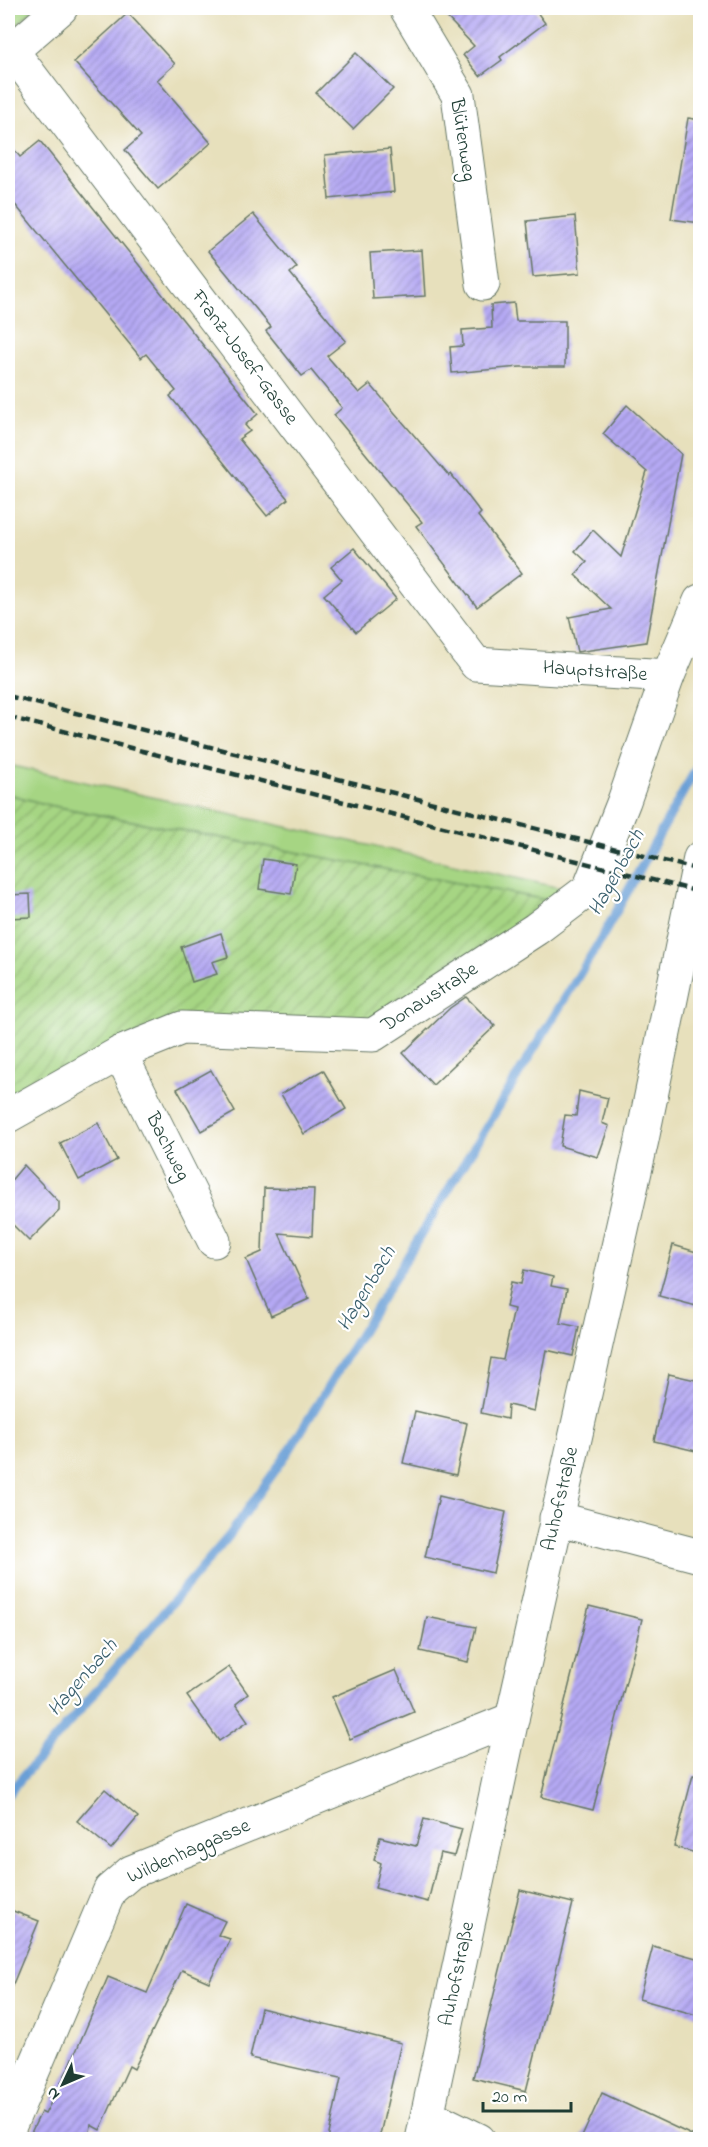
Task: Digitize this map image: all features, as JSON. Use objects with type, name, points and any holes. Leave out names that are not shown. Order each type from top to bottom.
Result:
[{"type":"street","points":[[10,53],[61,8]]},
{"type":"street","name":"Blütenweg","points":[[406,8],[458,95],[483,284]]},
{"type":"street","name":"Franz-Josef-Gasse","points":[[10,53],[476,664]]},
{"type":"street","name":"Hauptstraße","points":[[476,664],[668,676],[700,601]]},
{"type":"street","name":"Donaustraße","points":[[8,1116],[120,1053],[182,1028],[373,1035],[536,929],[589,889],[624,801],[668,676]]},
{"type":"street","name":"Auhofstraße","points":[[425,2127],[556,1518],[642,1140],[700,858]]},
{"type":"street","name":"Bachweg","points":[[120,1053],[214,1241]]},
{"type":"street","points":[[556,1518],[700,1556]]},
{"type":"street","name":"Wildenhaggasse","points":[[8,2130],[96,1916],[110,1890],[131,1872],[512,1719]]},
{"type":"street","points":[[425,2127],[479,2139]]},
{"type":"green space","points":[[8,8],[35,8],[19,23],[8,28]]},
{"type":"green space","points":[[8,765],[574,891],[557,902],[48,805],[8,794]]},
{"type":"green space","points":[[8,794],[48,805],[557,902],[373,1035],[182,1028],[8,1118]]},
{"type":"building","points":[[438,8],[534,8],[545,23],[500,57],[502,60],[480,76],[463,55],[474,46]]},
{"type":"building","points":[[128,13],[175,64],[157,80],[211,143],[158,189],[125,150],[141,136],[74,62]]},
{"type":"building","points":[[356,53],[393,89],[353,129],[316,93]]},
{"type":"building","points":[[688,118],[700,120],[700,223],[671,219]]},
{"type":"building","points":[[40,141],[258,414],[245,425],[250,431],[239,439],[288,499],[267,516],[170,396],[176,391],[146,354],[141,358],[8,196],[8,142],[20,157]]},
{"type":"building","points":[[390,149],[394,192],[329,199],[325,155]]},
{"type":"building","points":[[253,214],[297,267],[290,273],[346,341],[327,356],[359,393],[370,384],[449,476],[451,474],[481,513],[478,516],[522,573],[477,607],[416,526],[422,522],[334,415],[342,408],[311,370],[302,376],[266,331],[271,327],[208,251]]},
{"type":"building","points":[[575,216],[580,273],[533,277],[527,221]]},
{"type":"building","points":[[422,250],[425,296],[373,299],[370,253]]},
{"type":"building","points":[[514,303],[516,321],[565,321],[565,367],[520,367],[452,373],[450,347],[463,346],[462,330],[492,328],[491,305]]},
{"type":"building","points":[[627,405],[681,454],[646,642],[577,652],[569,617],[611,609],[575,575],[587,562],[575,551],[593,530],[621,557],[647,472],[603,434]]},
{"type":"building","points":[[354,548],[396,599],[356,632],[324,595],[342,580],[331,567]]},
{"type":"building","points":[[263,859],[296,864],[291,894],[259,889]]},
{"type":"building","points":[[30,894],[31,917],[8,918],[8,895]]},
{"type":"building","points":[[221,933],[228,957],[212,962],[217,974],[192,982],[181,947]]},
{"type":"building","points":[[466,997],[495,1026],[433,1085],[403,1053],[450,1008]]},
{"type":"building","points":[[211,1070],[235,1112],[201,1131],[177,1089]]},
{"type":"building","points":[[323,1070],[346,1109],[304,1134],[281,1094]]},
{"type":"building","points":[[579,1091],[608,1098],[602,1123],[609,1126],[598,1157],[560,1146],[565,1115],[576,1116]]},
{"type":"building","points":[[98,1123],[117,1160],[79,1180],[60,1143]]},
{"type":"building","points":[[24,1165],[59,1202],[59,1211],[29,1241],[8,1220],[8,1184]]},
{"type":"building","points":[[264,1188],[314,1189],[312,1236],[279,1233],[309,1299],[271,1316],[246,1259],[262,1252]]},
{"type":"building","points":[[673,1245],[700,1253],[700,1307],[659,1296]]},
{"type":"building","points":[[524,1270],[553,1277],[551,1286],[567,1289],[560,1323],[579,1327],[573,1356],[546,1350],[534,1411],[508,1405],[507,1419],[481,1413],[491,1358],[503,1360],[514,1309],[506,1307],[511,1282],[521,1284]]},
{"type":"building","points":[[669,1374],[700,1381],[700,1452],[654,1441]]},
{"type":"building","points":[[415,1411],[467,1423],[456,1475],[403,1463]]},
{"type":"building","points":[[439,1496],[506,1512],[493,1573],[425,1557]]},
{"type":"building","points":[[589,1606],[642,1619],[593,1810],[541,1797]]},
{"type":"building","points":[[427,1617],[476,1627],[468,1662],[420,1651]]},
{"type":"building","points":[[229,1667],[248,1694],[236,1704],[248,1721],[219,1741],[187,1696]]},
{"type":"building","points":[[396,1670],[414,1712],[350,1739],[332,1697]]},
{"type":"building","points":[[693,1775],[700,1776],[700,1854],[674,1847]]},
{"type":"building","points":[[105,1789],[138,1817],[111,1849],[77,1821]]},
{"type":"building","points":[[424,1819],[462,1829],[454,1856],[440,1853],[428,1902],[375,1888],[381,1863],[374,1860],[380,1837],[416,1846]]},
{"type":"building","points":[[520,1890],[573,1903],[526,2091],[473,2078]]},
{"type":"building","points":[[186,1904],[225,1921],[218,1935],[230,1939],[209,1982],[182,1970],[134,2069],[129,2066],[100,2130],[91,2125],[89,2139],[28,2139],[41,2112],[45,2114],[71,2063],[108,1977],[147,1993]]},
{"type":"building","points":[[8,1909],[39,1921],[8,1996]]},
{"type":"building","points":[[653,1946],[700,1959],[700,2016],[639,1999]]},
{"type":"building","points":[[261,2008],[401,2043],[379,2139],[328,2139],[341,2078],[250,2058]]},
{"type":"building","points":[[602,2093],[700,2139],[581,2139]]},
{"type":"waterway","name":"Hagenbach","points":[[8,1794],[229,1536],[289,1451],[601,939],[700,762]]},
{"type":"railway","points":[[8,696],[700,870]]},
{"type":"railway","points":[[8,717],[700,892]]}]
